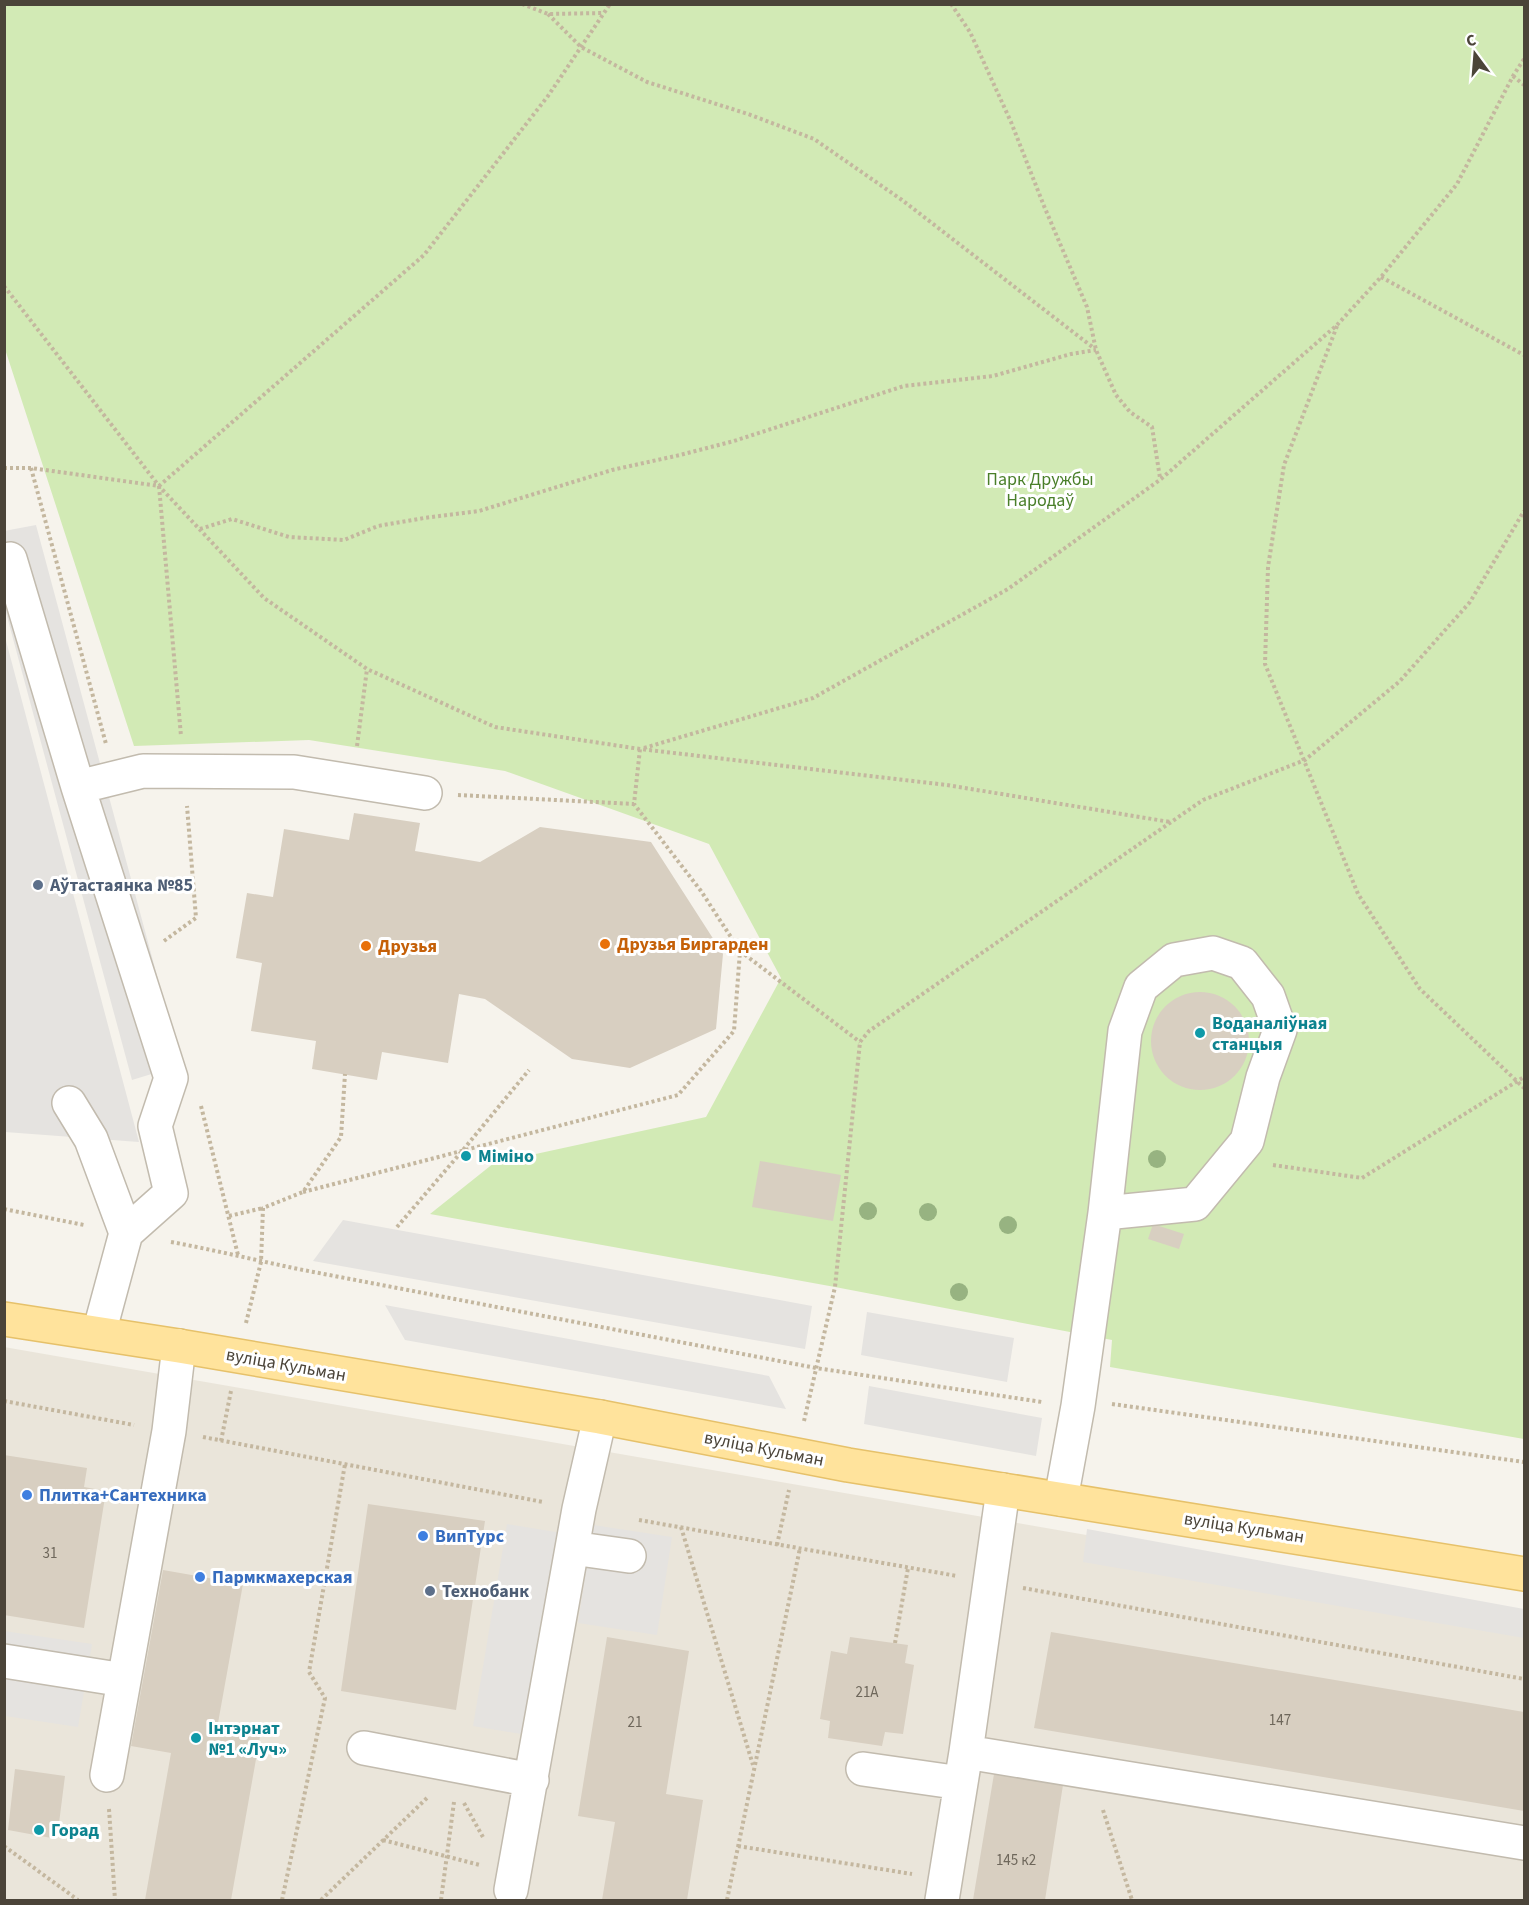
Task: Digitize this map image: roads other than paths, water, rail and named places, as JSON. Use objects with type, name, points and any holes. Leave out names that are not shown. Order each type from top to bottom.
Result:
[{"type":"main road","name":"вуліца Кульман","points":[[4,1320],[179,1346],[600,1417],[797,1456],[1524,1574]]},
{"type":"lane","points":[[9,559],[78,787],[171,1078],[155,1126],[171,1193],[126,1233],[99,1333]]},
{"type":"lane","points":[[78,787],[143,771],[294,772],[425,793]]},
{"type":"lane","points":[[1061,1499],[1078,1406],[1105,1213],[1125,1031],[1142,987],[1174,960],[1213,953],[1242,963],[1268,996],[1280,1030],[1263,1077],[1247,1141],[1195,1204],[1105,1213]]},
{"type":"lane","points":[[69,1103],[91,1138],[126,1233]]},
{"type":"lane","points":[[107,1775],[169,1431],[179,1346]]},
{"type":"lane","points":[[501,1878],[532,1780],[579,1509],[600,1417]]},
{"type":"lane","points":[[943,1890],[964,1767],[988,1582],[1003,1490]]},
{"type":"lane","points":[[572,1548],[629,1556]]},
{"type":"lane","points":[[4,1661],[124,1680]]},
{"type":"lane","points":[[363,1748],[532,1780]]},
{"type":"lane","points":[[862,1769],[964,1767],[1091,1772],[1524,1843]]},
{"type":"place","name":"Аўтастаянка №85","points":[[38,885]]},
{"type":"place","name":"Друзья Биргарден","points":[[605,944]]},
{"type":"place","name":"Друзья","points":[[366,946]]},
{"type":"place","name":"Воданаліўная станцыя","points":[[1200,1033]]},
{"type":"place","name":"Міміно","points":[[466,1156]]},
{"type":"place","name":"Плитка+Сантехника","points":[[27,1495]]},
{"type":"place","name":"ВипТурс","points":[[423,1536]]},
{"type":"place","name":"Пармкмахерская","points":[[200,1577]]},
{"type":"place","name":"Технобанк","points":[[430,1591]]},
{"type":"place","name":"Інтэрнат №1 «Луч»","points":[[196,1738]]},
{"type":"place","name":"Горад","points":[[39,1830]]},
{"type":"park label","name":"Парк Дружбы Народаў","points":[[1040,489]]}]
